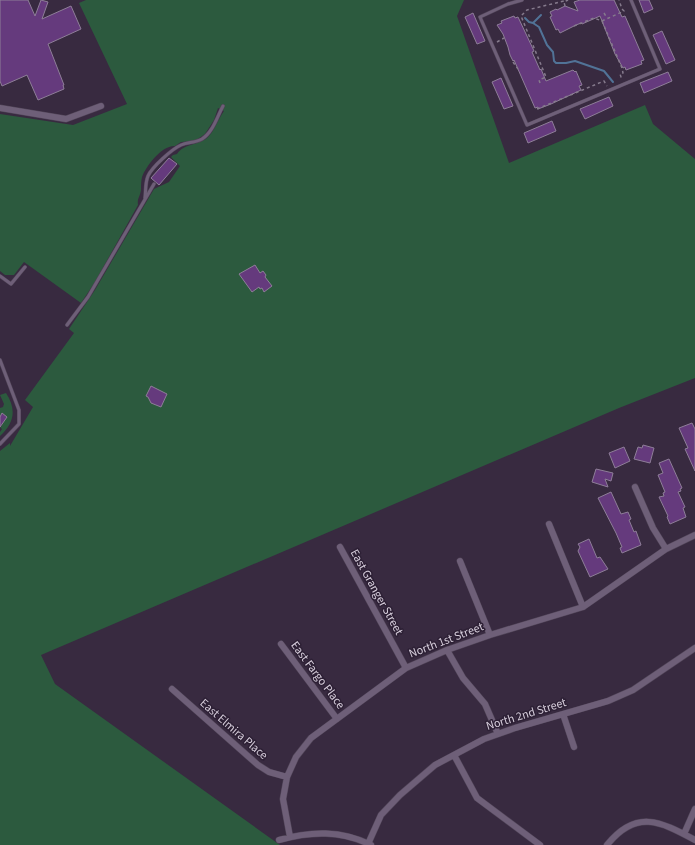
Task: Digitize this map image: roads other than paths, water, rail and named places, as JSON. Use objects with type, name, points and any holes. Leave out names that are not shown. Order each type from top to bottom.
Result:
[{"type":"street","points":[[0,108],[66,119],[101,106]]},
{"type":"street","points":[[635,487],[653,528],[666,549]]},
{"type":"street","points":[[549,524],[583,607]]},
{"type":"street","name":"North 1st Street","points":[[290,837],[283,799],[287,777],[296,757],[311,738],[406,668],[447,650],[490,635],[583,607],[666,549],[695,535]]},
{"type":"street","name":"East Granger Street","points":[[340,547],[406,668]]},
{"type":"street","points":[[460,561],[490,635]]},
{"type":"street","name":"East Fargo Place","points":[[281,644],[337,719]]},
{"type":"street","name":"North 2nd Street","points":[[370,844],[381,815],[400,794],[435,765],[484,739],[515,728],[608,701],[633,690],[695,648]]},
{"type":"street","points":[[447,650],[462,678],[485,704],[498,734]]},
{"type":"street","name":"East Elmira Place","points":[[172,689],[258,765],[269,772],[287,777]]},
{"type":"street","points":[[563,714],[574,747]]},
{"type":"street","points":[[454,755],[477,798],[540,845]]},
{"type":"street","points":[[684,834],[695,809]]},
{"type":"street","points":[[607,845],[616,834],[632,823],[656,822],[695,840]]},
{"type":"street","points":[[279,840],[299,834],[318,833],[335,834],[358,839],[370,844]]},
{"type":"lane","points":[[522,0],[508,4],[480,17],[527,125],[660,69],[631,0]]},
{"type":"lane","points":[[145,199],[148,175],[168,153],[182,144],[196,142],[206,136],[210,132],[223,106]]},
{"type":"lane","points":[[67,325],[88,297],[154,184]]},
{"type":"lane","points":[[0,276],[11,284],[25,267]]},
{"type":"lane","points":[[0,360],[19,410],[19,424],[0,444]]},
{"type":"waterway","points":[[533,23],[541,15]]},
{"type":"waterway","points":[[525,18],[529,22],[539,27],[547,45],[553,52],[554,61],[556,63],[575,61],[604,71],[613,82]]}]
